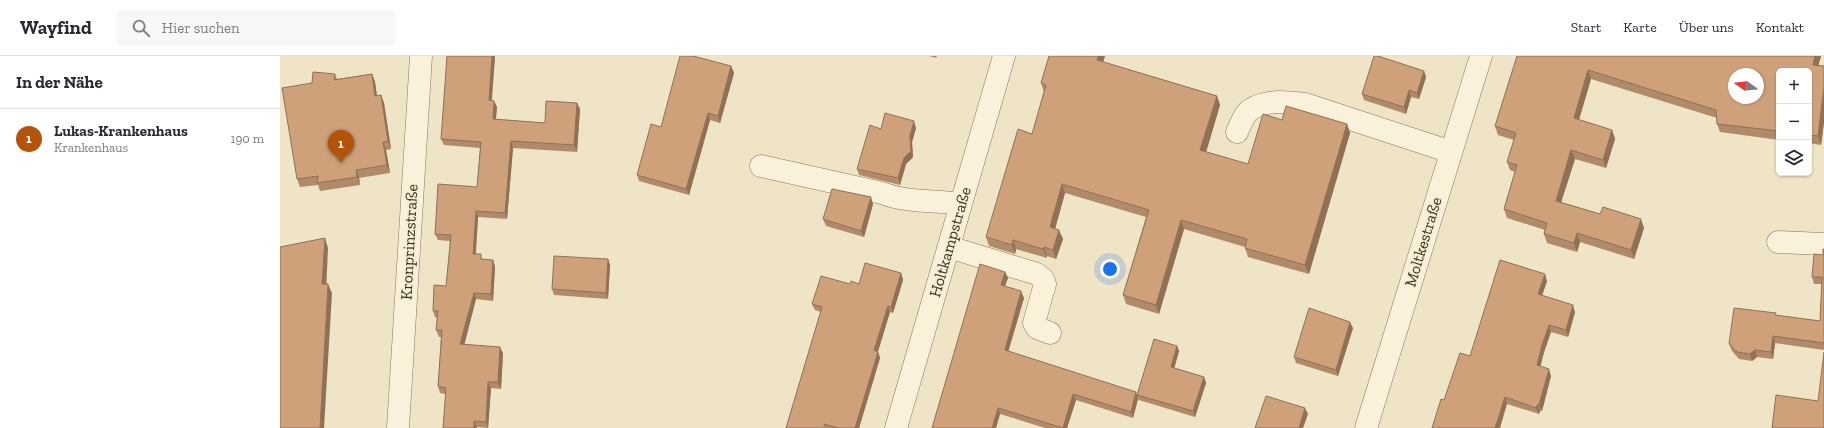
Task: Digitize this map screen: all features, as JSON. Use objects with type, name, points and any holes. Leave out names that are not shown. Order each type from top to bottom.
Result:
[{"type":"street","name":"Kronprinzstraße","points":[[398,428],[421,56]]},
{"type":"street","name":"Holtkampstraße","points":[[896,428],[1004,56]]},
{"type":"street","name":"Moltkestraße","points":[[1366,428],[1481,56]]},
{"type":"street","points":[[1237,132],[1248,111],[1264,104],[1281,102],[1305,104],[1451,152]]},
{"type":"street","points":[[761,166],[882,193],[895,198],[917,202],[935,200],[961,204]]},
{"type":"street","points":[[1778,242],[1824,244]]},
{"type":"street","points":[[949,247],[1037,274],[1043,279],[1045,284],[1034,323],[1037,328],[1050,332]]},
{"type":"building","points":[[447,56],[492,56],[489,100],[494,101],[493,119],[545,123],[546,101],[577,103],[574,145],[511,141],[505,213],[476,211],[473,254],[481,254],[481,259],[493,260],[491,294],[474,293],[460,344],[500,347],[498,382],[488,382],[486,422],[474,421],[474,428],[443,428],[446,388],[438,386],[442,330],[436,330],[438,311],[433,311],[434,285],[446,286],[451,235],[435,234],[438,184],[477,187],[481,142],[441,139]]},
{"type":"building","points":[[680,56],[693,56],[731,66],[718,116],[708,113],[686,189],[637,175],[651,124],[661,127]]},
{"type":"building","points":[[1049,56],[1098,56],[1097,60],[1217,96],[1200,150],[1248,164],[1263,114],[1282,120],[1286,106],[1347,124],[1305,265],[1245,248],[1247,239],[1181,220],[1156,305],[1123,295],[1149,210],[1062,184],[1050,227],[1059,230],[1053,250],[1044,247],[1043,249],[1013,240],[1012,245],[986,237],[1018,129],[1032,134],[1046,85],[1041,83]]},
{"type":"building","points":[[1374,56],[1424,71],[1417,93],[1409,90],[1404,107],[1362,94]]},
{"type":"building","points":[[1517,56],[1815,56],[1813,65],[1824,66],[1824,87],[1818,136],[1812,135],[1812,68],[1776,68],[1776,131],[1717,124],[1716,110],[1588,70],[1574,118],[1612,130],[1603,160],[1571,150],[1556,201],[1600,214],[1603,207],[1641,219],[1631,250],[1577,233],[1574,243],[1544,234],[1547,223],[1504,209],[1517,165],[1507,162],[1516,133],[1495,126]]},
{"type":"building","points":[[313,72],[335,74],[334,80],[372,74],[375,96],[381,95],[388,141],[383,142],[387,165],[356,170],[357,177],[317,183],[318,176],[297,179],[282,88],[312,83]]},
{"type":"building","points":[[885,113],[914,121],[910,136],[911,151],[904,158],[898,178],[857,169],[870,125],[881,129]]},
{"type":"building","points":[[832,189],[871,197],[861,231],[823,219]]},
{"type":"building","points":[[325,238],[322,284],[328,284],[320,428],[280,428],[280,247]]},
{"type":"building","points":[[1823,249],[1824,343],[1773,336],[1771,352],[1755,350],[1750,354],[1737,352],[1729,344],[1734,308],[1776,313],[1775,315],[1820,321],[1822,277],[1812,277],[1814,254],[1823,255]]},
{"type":"building","points":[[554,256],[608,259],[606,293],[552,289]]},
{"type":"building","points":[[1500,260],[1545,274],[1538,294],[1573,305],[1566,330],[1549,325],[1542,345],[1537,365],[1549,369],[1539,405],[1538,404],[1536,408],[1505,397],[1495,428],[1432,428],[1441,399],[1444,400],[1460,353],[1470,356]]},
{"type":"building","points":[[865,263],[901,273],[891,307],[888,306],[874,350],[878,352],[855,428],[838,428],[824,424],[826,428],[786,428],[822,307],[812,304],[821,276],[850,284],[851,281],[859,284]]},
{"type":"building","points":[[980,264],[1005,272],[1001,285],[1021,291],[1005,350],[1136,392],[1131,412],[1073,394],[1063,428],[998,408],[992,428],[932,428]]},
{"type":"building","points":[[1309,308],[1350,322],[1336,370],[1294,357]]},
{"type":"building","points":[[1154,339],[1177,346],[1171,367],[1204,377],[1193,411],[1137,395]]},
{"type":"building","points":[[1824,352],[1824,428],[1772,428],[1776,395],[1818,401]]},
{"type":"building","points":[[1266,396],[1305,408],[1299,428],[1255,428]]},
{"type":"place","name":"Lukas-Krankenhaus","points":[[341,163]]}]
